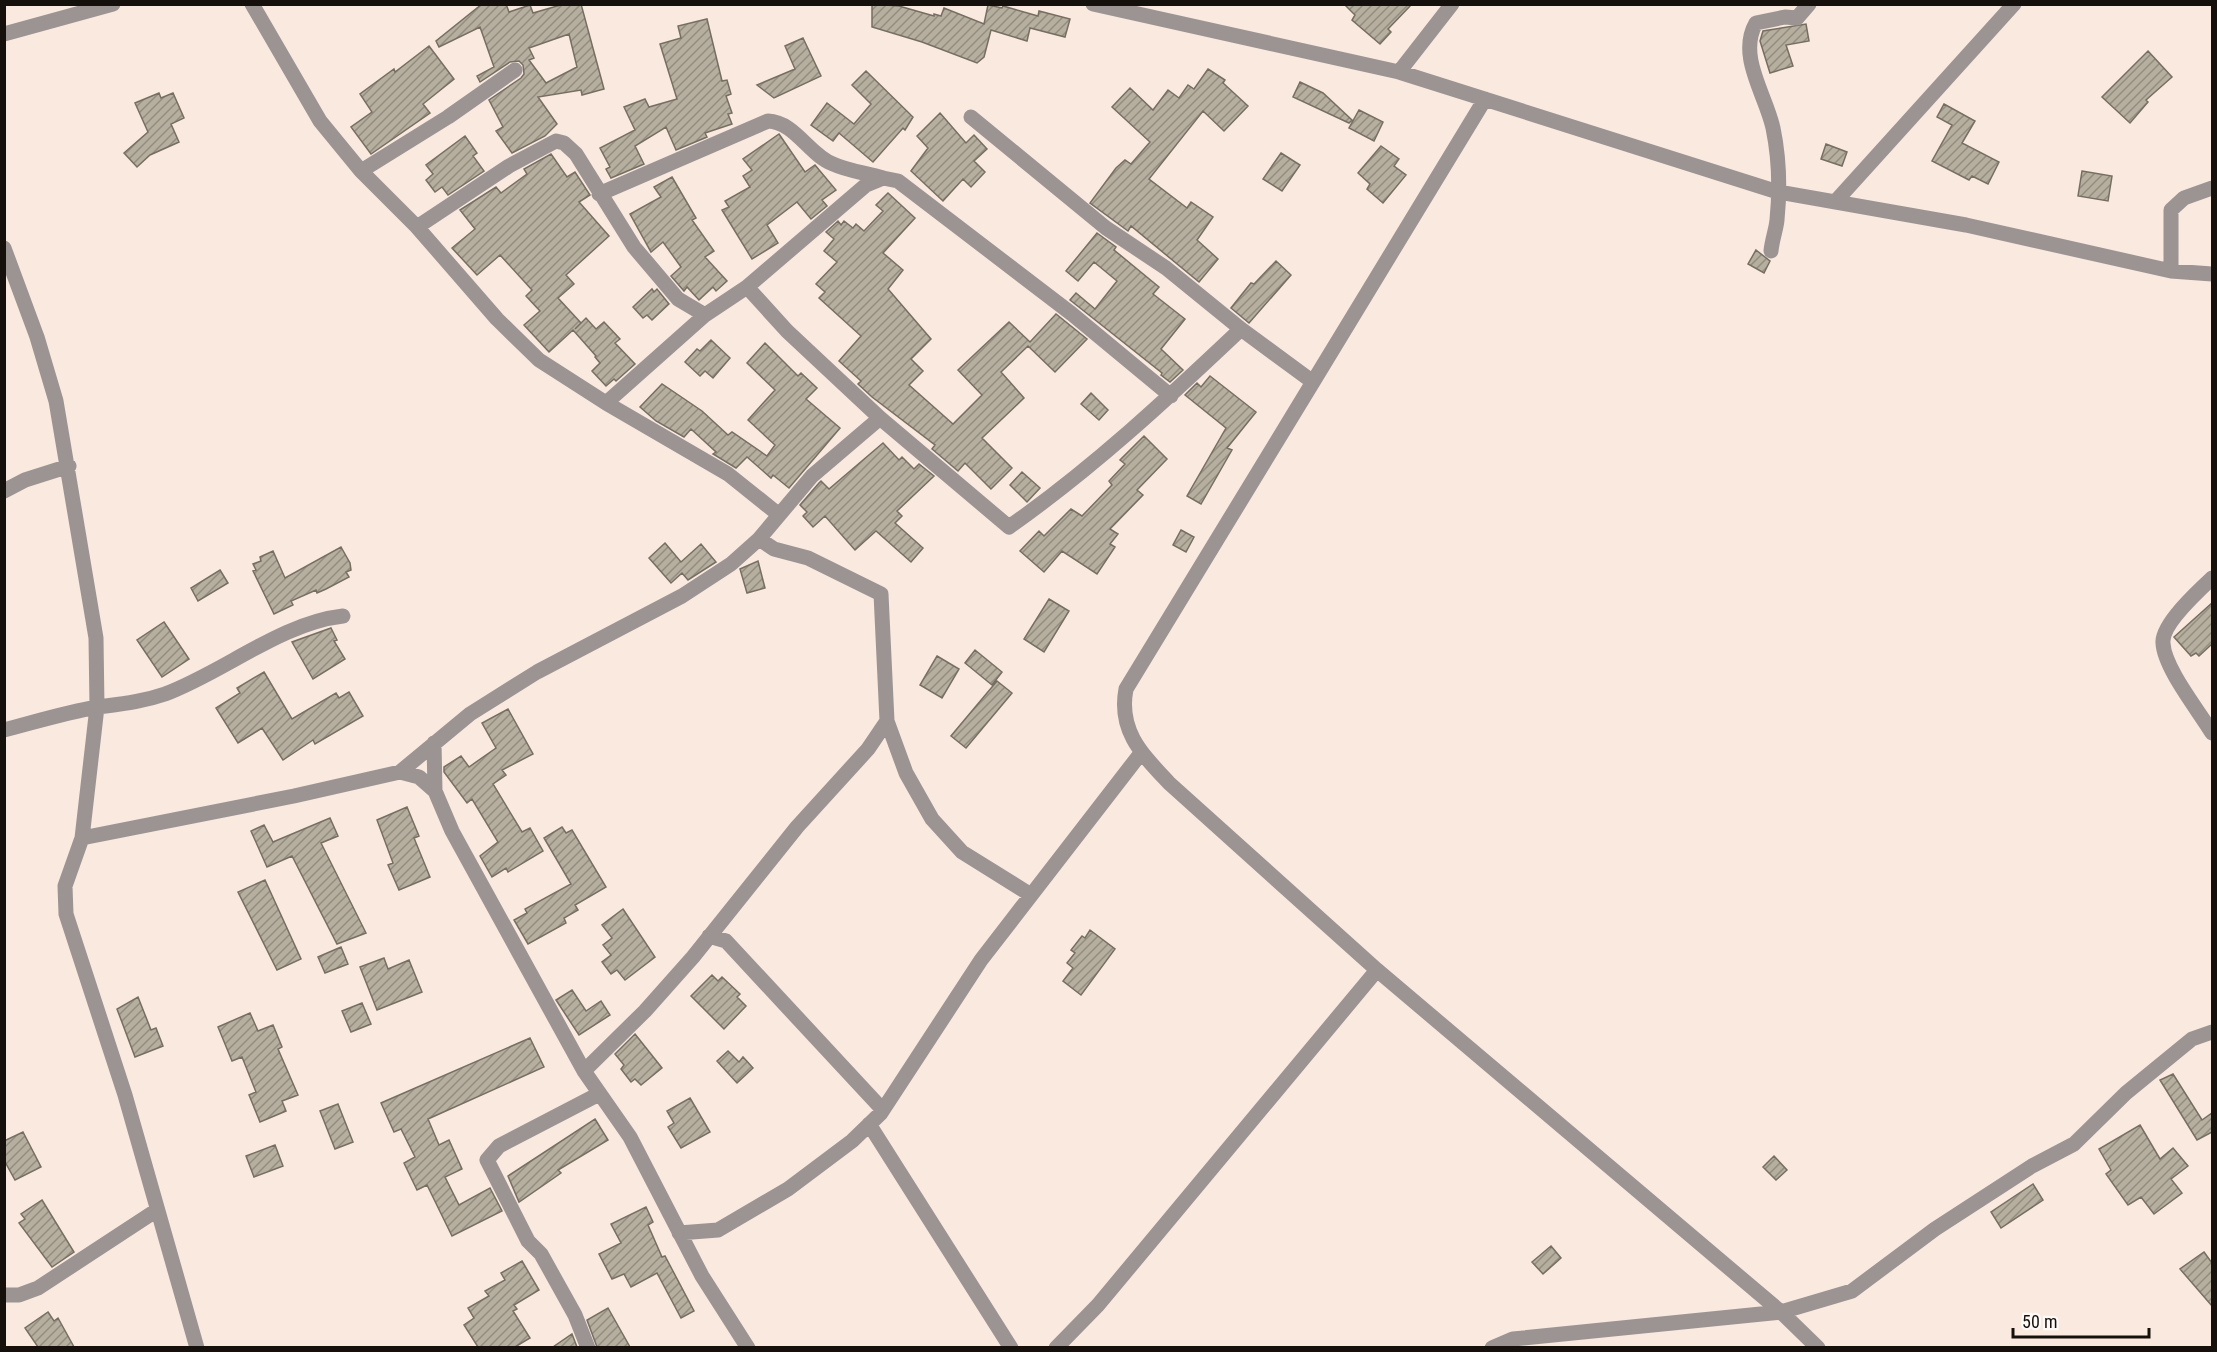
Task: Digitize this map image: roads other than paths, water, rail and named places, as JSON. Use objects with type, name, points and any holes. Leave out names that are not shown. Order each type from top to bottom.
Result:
[{"type":"street","points":[[4,34],[113,4]]},
{"type":"street","points":[[252,4],[320,121],[361,171],[417,227],[497,319],[539,360],[606,403],[728,474],[778,514]]},
{"type":"street","points":[[1094,4],[1399,72],[1778,192],[1966,225],[2171,271],[2212,274]]},
{"type":"street","points":[[1399,72],[1452,4]]},
{"type":"street","points":[[1771,251],[1777,221],[1778,156],[1773,126],[1748,49],[1750,33],[1756,23],[1785,16],[1797,18],[1809,4]]},
{"type":"street","points":[[1835,202],[2014,4]]},
{"type":"street","points":[[361,171],[448,117],[514,70]]},
{"type":"street","points":[[1485,99],[1126,689],[1122,708],[1141,753],[1169,783],[1377,970],[1781,1312],[1818,1347]]},
{"type":"street","points":[[970,117],[1106,228],[1166,268],[1313,382]]},
{"type":"street","points":[[599,194],[768,121],[776,121],[831,164],[898,181],[1072,314],[1171,396]]},
{"type":"street","points":[[417,227],[509,166],[556,141],[564,143],[576,154],[634,247],[678,299],[705,315]]},
{"type":"street","points":[[606,403],[705,315],[747,287],[866,185],[883,178]]},
{"type":"street","points":[[2171,271],[2171,210],[2184,198],[2212,188]]},
{"type":"street","points":[[4,248],[37,337],[56,401],[69,466],[96,638],[97,707],[82,838],[65,886],[66,914],[125,1095],[197,1347]]},
{"type":"street","points":[[747,287],[787,331],[880,418],[1010,526],[1068,485],[1171,396],[1241,328]]},
{"type":"street","points":[[400,772],[470,714],[537,672],[682,596],[731,564],[759,539],[778,514],[812,477],[880,418]]},
{"type":"street","points":[[4,491],[25,480],[69,466]]},
{"type":"street","points":[[759,539],[774,549],[808,558],[881,594],[887,721],[906,773],[932,819],[962,852],[1031,895]]},
{"type":"street","points":[[2212,578],[2167,627],[2162,643],[2170,664],[2212,733]]},
{"type":"street","points":[[4,730],[97,707],[124,705],[163,694],[210,675],[250,650],[322,618],[343,616]]},
{"type":"street","points":[[584,1071],[645,1011],[710,936],[797,827],[868,750],[887,721]]},
{"type":"street","points":[[434,743],[435,791],[452,831],[584,1071],[630,1137],[702,1276],[748,1347]]},
{"type":"street","points":[[679,1233],[718,1230],[788,1189],[852,1141],[869,1124],[882,1109],[981,960],[1141,753]]},
{"type":"street","points":[[82,838],[294,796],[400,772],[411,773],[435,791]]},
{"type":"street","points":[[710,936],[726,940],[882,1109]]},
{"type":"street","points":[[1056,1347],[1098,1305],[1377,970]]},
{"type":"street","points":[[1492,1347],[1781,1312],[1852,1291],[1935,1229],[2048,1157],[2074,1144],[2126,1093],[2192,1039],[2212,1032]]},
{"type":"street","points":[[588,1347],[575,1315],[541,1254],[528,1241],[487,1160],[499,1146],[599,1095]]},
{"type":"street","points":[[869,1124],[1011,1347]]},
{"type":"street","points":[[4,1295],[19,1295],[38,1288],[157,1210]]}]
